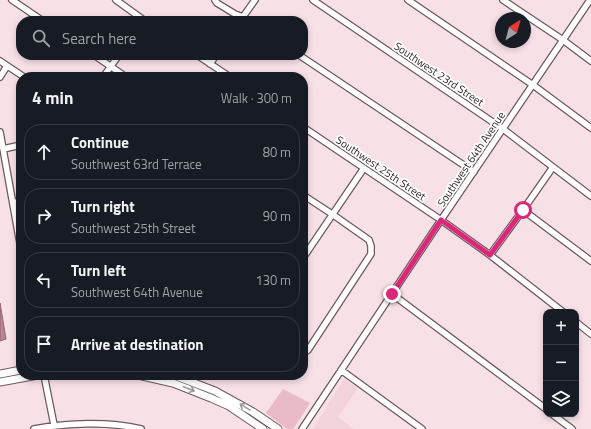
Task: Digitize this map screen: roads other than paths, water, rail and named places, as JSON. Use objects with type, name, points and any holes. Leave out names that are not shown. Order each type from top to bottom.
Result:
[{"type":"main road","points":[[0,374],[16,371]]},
{"type":"main road","points":[[0,382],[16,379]]},
{"type":"main road","points":[[160,380],[173,383],[229,406],[263,429]]},
{"type":"main road","points":[[188,380],[215,391],[232,400],[278,429]]},
{"type":"street","points":[[12,0],[36,16]]},
{"type":"street","points":[[116,0],[137,16]]},
{"type":"street","points":[[215,0],[217,3],[238,16]]},
{"type":"street","points":[[244,16],[255,0]]},
{"type":"street","name":"Southwest 23rd Street","points":[[313,0],[503,129],[591,196]]},
{"type":"street","points":[[408,0],[533,84],[591,128]]},
{"type":"street","points":[[503,0],[563,40],[591,61]]},
{"type":"street","name":"Southwest 64th Avenue","points":[[302,429],[590,0]]},
{"type":"street","points":[[102,60],[119,72]]},
{"type":"street","points":[[107,72],[115,60]]},
{"type":"street","points":[[204,60],[222,72]]},
{"type":"street","points":[[210,64],[213,60]]},
{"type":"street","points":[[306,60],[474,172]]},
{"type":"street","points":[[0,61],[16,72]]},
{"type":"street","points":[[0,77],[7,66]]},
{"type":"street","name":"Southwest 25th Street","points":[[308,130],[441,220],[490,255],[559,309]]},
{"type":"street","points":[[0,132],[16,221]]},
{"type":"street","points":[[3,149],[16,146]]},
{"type":"street","points":[[308,250],[364,168]]},
{"type":"street","points":[[490,255],[553,168]]},
{"type":"street","points":[[308,198],[369,240],[371,246],[371,254],[308,350]]},
{"type":"street","points":[[523,210],[591,261]]},
{"type":"street","points":[[392,294],[543,407]]},
{"type":"street","points":[[579,324],[591,334]]},
{"type":"street","points":[[341,370],[422,429]]},
{"type":"street","points":[[45,380],[53,427]]},
{"type":"street","points":[[556,417],[572,429]]},
{"type":"street","points":[[34,429],[102,424],[141,429]]}]
